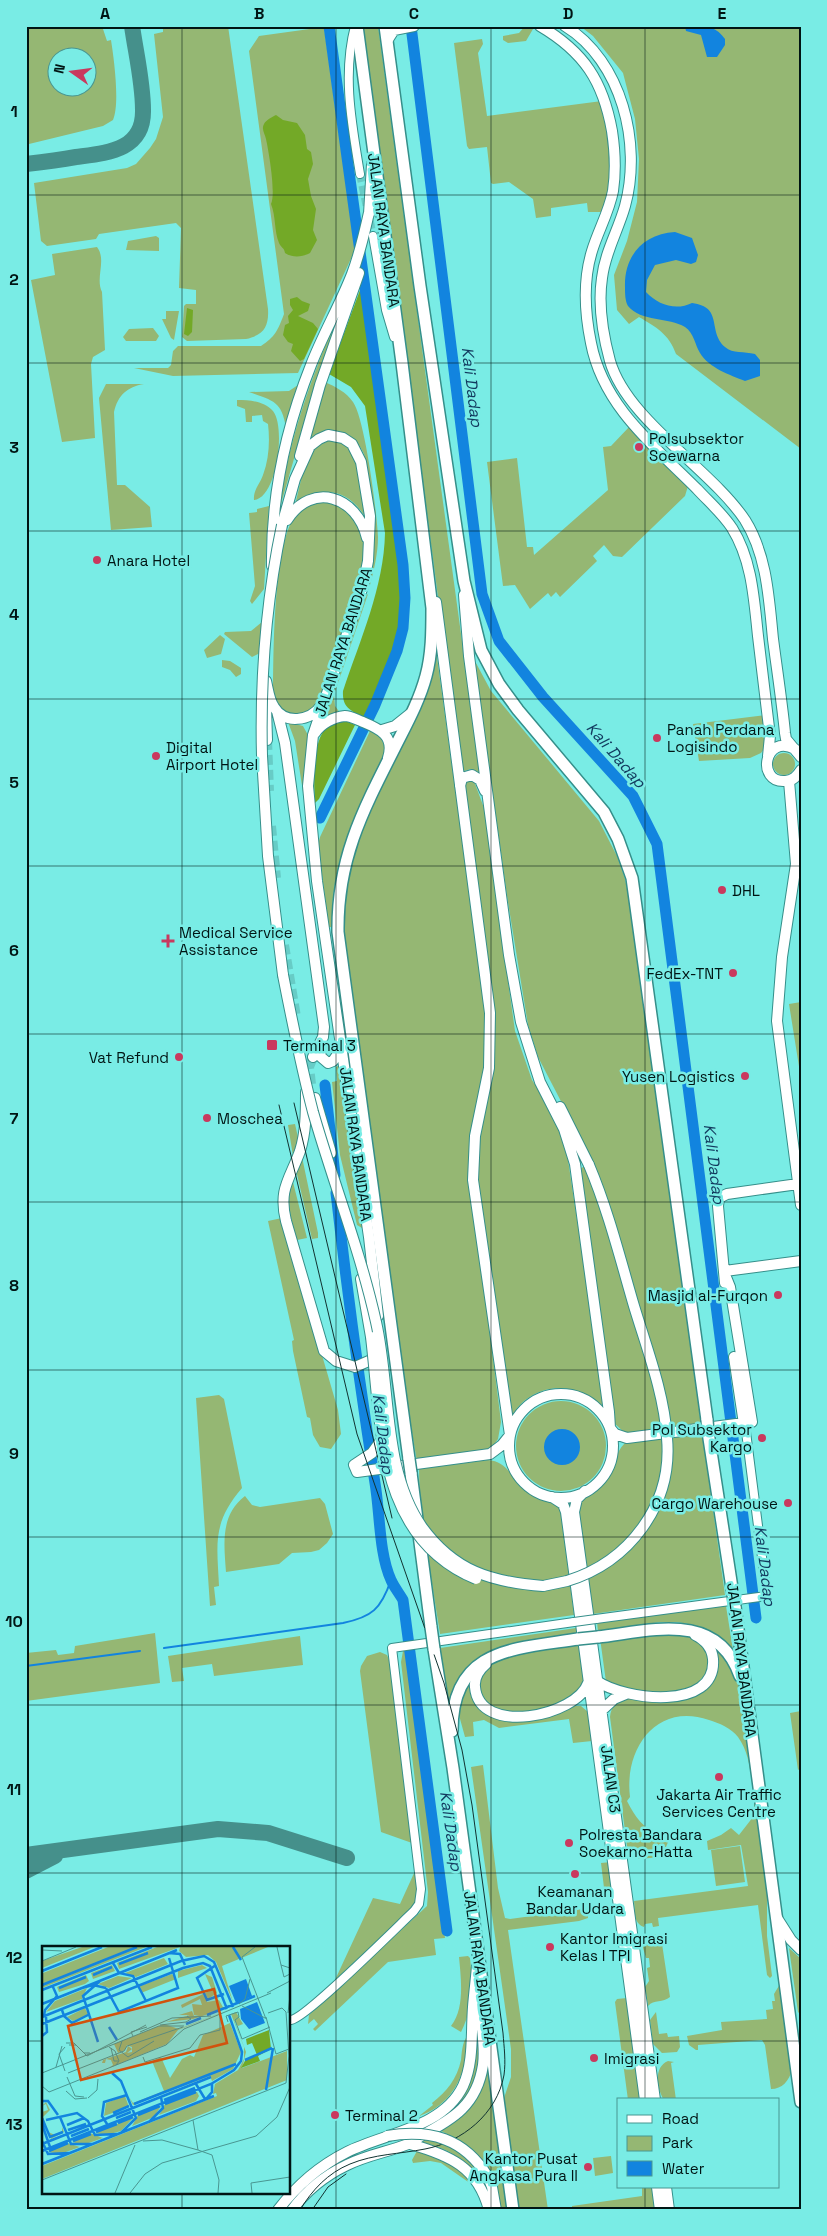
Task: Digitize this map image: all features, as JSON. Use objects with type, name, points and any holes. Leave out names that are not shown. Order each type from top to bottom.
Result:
[{"type":"main road","name":"JALAN RAYA BANDARA","points":[[356,26],[430,583],[432,629],[429,662],[414,709],[386,764],[348,851],[340,884],[338,932],[431,1627],[453,1768],[513,2210]]},
{"type":"main road","name":"JALAN RAYA BANDARA","points":[[385,26],[420,286],[464,581],[477,637],[486,663],[518,710],[604,812],[628,862],[636,897],[708,1426],[735,1606],[801,2102]]},
{"type":"main road","points":[[453,1768],[452,1720],[458,1691],[470,1673],[484,1660],[516,1649],[669,1628],[687,1629],[709,1637],[720,1646],[737,1668],[748,1707]]},
{"type":"main road","points":[[790,2018],[801,2039]]},
{"type":"street","points":[[356,26],[350,46],[348,89],[360,174]]},
{"type":"street","points":[[387,41],[392,32],[398,28],[414,26]]},
{"type":"street","points":[[540,26],[553,33],[575,52],[597,79],[608,112],[614,144],[613,189],[605,218],[592,251],[586,278],[589,328],[596,368],[608,392],[629,420],[721,513],[741,545],[752,586],[770,736],[767,764],[770,774],[778,780],[789,781],[801,770]]},
{"type":"street","points":[[565,26],[591,47],[611,73],[620,99],[629,143],[628,191],[619,222],[606,254],[601,280],[604,326],[611,364],[621,385],[639,409],[731,502],[745,520],[755,540],[767,584],[786,739],[798,753]]},
{"type":"street","points":[[295,479],[310,416],[336,338],[348,294],[368,240],[372,141]]},
{"type":"street","points":[[368,240],[402,363]]},
{"type":"street","points":[[267,740],[266,681],[272,613],[272,527],[279,474],[311,366],[348,294]]},
{"type":"street","name":"JALAN RAYA BANDARA","points":[[490,1454],[384,1469],[366,1472],[357,1472],[357,1463],[379,1445],[387,1426],[381,1341],[369,1237],[317,881],[308,771],[313,737],[366,576],[370,549],[370,516],[359,455],[352,444],[343,438],[328,436],[315,442],[306,452],[295,479],[282,525],[272,580],[261,708],[263,789],[273,900],[283,975],[298,1055],[328,1162],[362,1267],[380,1341],[397,1470],[411,1508],[431,1537],[454,1559],[474,1572],[483,1577],[507,1582],[543,1586],[567,1581],[593,1572],[630,1544],[640,1532],[659,1495],[666,1465],[668,1439],[659,1391],[608,1219],[589,1165],[570,1124],[531,1057]]},
{"type":"street","points":[[699,492],[710,481]]},
{"type":"street","points":[[272,571],[285,523],[300,505],[315,498],[333,498],[350,507],[363,525],[370,549]]},
{"type":"street","points":[[741,545],[755,540]]},
{"type":"street","name":"JALAN RAYA BANDARA","points":[[464,581],[465,623],[509,955],[520,1022],[540,1082],[564,1129],[575,1164],[610,1428]]},
{"type":"street","name":"JALAN RAYA BANDARA","points":[[430,583],[437,609],[491,1026],[489,1068],[475,1136],[473,1180],[510,1435]]},
{"type":"street","points":[[359,598],[373,584]]},
{"type":"street","points":[[752,586],[767,584]]},
{"type":"street","points":[[266,681],[271,701],[277,711],[285,744],[324,1027],[323,1037],[313,1057]]},
{"type":"street","points":[[293,719],[304,719],[314,714],[328,692]]},
{"type":"street","points":[[380,730],[390,728],[406,719],[414,709]]},
{"type":"street","points":[[277,711],[307,727],[313,737],[328,721],[338,717],[351,717],[380,730],[388,741],[391,750],[386,764]]},
{"type":"street","points":[[768,756],[780,746],[798,753]]},
{"type":"street","points":[[460,790],[462,778],[470,774],[475,776],[484,787],[489,806]]},
{"type":"street","points":[[789,781],[796,864],[782,957],[776,1021],[801,1205]]},
{"type":"street","points":[[319,1046],[321,1057],[328,1063],[334,1060],[342,1048]]},
{"type":"street","points":[[307,1072],[306,1109],[302,1143],[285,1184],[282,1208],[321,1347],[326,1354],[344,1364],[355,1367],[371,1360],[381,1341]]},
{"type":"street","points":[[314,1098],[349,1214],[371,1337],[387,1464],[403,1515],[432,1551],[461,1572],[502,1588],[530,1590],[543,1586]]},
{"type":"street","points":[[291,2020],[299,2018],[414,1911],[419,1904],[421,1889],[392,1648],[767,1596],[744,1423],[736,1346],[725,1288],[726,1274],[718,1206],[722,1195],[798,1184]]},
{"type":"street","points":[[726,1274],[801,1261]]},
{"type":"street","points":[[490,1454],[502,1445],[510,1435],[515,1422],[525,1409],[542,1398],[560,1394],[576,1397],[586,1402],[599,1413],[615,1434],[627,1438]]},
{"type":"street","points":[[490,1454],[506,1459],[512,1464],[526,1484],[535,1491],[552,1497],[568,1497],[585,1491],[599,1481],[606,1472],[616,1445],[627,1438],[744,1423]]},
{"type":"street","points":[[610,1428],[613,1451]]},
{"type":"street","points":[[510,1435],[512,1464]]},
{"type":"street","name":"JALAN C3","points":[[585,1491],[578,1499],[574,1512],[593,1682]]},
{"type":"street","name":"JALAN C3","points":[[552,1497],[563,1504],[566,1512],[655,2098]]},
{"type":"street","points":[[516,1649],[489,1662],[477,1674],[476,1691],[484,1707],[500,1716],[518,1717],[544,1713],[569,1702],[581,1694],[593,1682],[626,1694],[646,1698],[672,1697],[697,1689],[710,1675],[712,1656],[708,1645],[700,1638],[686,1632],[652,1630]]},
{"type":"street","points":[[569,1702],[583,1704],[597,1711],[614,1699],[626,1694]]},
{"type":"street","name":"JALAN C3","points":[[597,1711],[645,2098]]},
{"type":"street","points":[[776,1915],[791,1940],[801,1950]]},
{"type":"street","points":[[278,2210],[300,2185],[323,2166],[348,2152],[439,2113],[452,2102],[463,2085],[470,2056],[478,1950]]},
{"type":"street","points":[[292,2210],[304,2196],[332,2173],[362,2158],[410,2144],[455,2117],[467,2104],[477,2087],[484,2057],[476,1979]]},
{"type":"street","points":[[387,2136],[418,2133],[442,2138],[468,2152],[482,2167],[488,2177],[492,2187],[496,2210]]},
{"type":"street","points":[[410,2144],[436,2151],[463,2167],[478,2182],[489,2210]]},
{"type":"street","points":[[657,2188],[660,2210]]},
{"type":"street","points":[[666,2188],[669,2210]]},
{"type":"green space","points":[[26,26],[102,26],[107,41],[111,40],[114,58],[116,103],[113,120],[103,126],[29,144],[26,121]]},
{"type":"green space","points":[[163,26],[228,26],[268,309],[268,320],[264,329],[257,335],[246,339],[187,341],[182,337],[184,306],[186,304],[196,304],[196,290],[179,288],[181,228],[176,223],[99,234],[96,239],[47,246],[41,241],[34,183],[127,168],[136,164],[156,139],[163,117],[154,34],[163,32]]},
{"type":"green space","points":[[363,26],[378,26],[480,773],[471,769],[461,772]]},
{"type":"green space","points":[[525,26],[533,26],[526,41],[508,43],[503,40],[503,36],[519,33]]},
{"type":"green space","points":[[580,26],[801,26],[801,449],[676,354],[670,341],[656,328],[639,317],[629,324],[617,310],[614,275],[627,241],[637,202],[639,159],[635,119],[623,73],[593,36]]},
{"type":"green space","points":[[324,27],[355,250],[298,373],[173,376],[134,368],[168,368],[171,365],[173,351],[178,346],[261,346],[278,329],[284,314],[249,51],[259,36]]},
{"type":"green space","points":[[482,39],[483,44],[478,53],[487,116],[602,101],[609,135],[611,188],[604,212],[588,212],[587,203],[551,208],[551,216],[536,218],[533,199],[509,182],[491,183],[487,147],[469,149],[467,146],[454,43]]},
{"type":"green space","points":[[276,115],[283,120],[297,123],[305,135],[307,149],[311,152],[313,164],[308,179],[316,209],[313,230],[317,240],[310,253],[301,256],[285,253],[276,234],[271,204],[273,191],[272,173],[263,128],[266,121]]},
{"type":"green space","points":[[156,236],[159,238],[159,251],[126,250],[128,241]]},
{"type":"green space","points":[[97,247],[101,258],[100,287],[102,292],[105,350],[93,357],[91,364],[95,438],[62,442],[31,280],[55,275],[52,254]]},
{"type":"green space","points":[[363,282],[401,566],[403,597],[399,640],[387,674],[366,718],[348,708],[344,701],[343,691],[376,593],[384,553],[385,533],[365,406],[351,387],[329,374]]},
{"type":"green space","points":[[347,294],[314,389],[279,511],[289,454],[305,400]]},
{"type":"green space","points":[[297,297],[310,304],[308,311],[298,316],[313,323],[318,329],[304,359],[300,361],[291,351],[293,344],[288,342],[283,335],[285,325],[289,323],[288,316],[293,310],[290,305],[290,299]]},
{"type":"green space","points":[[187,308],[193,310],[192,332],[188,336],[184,334]]},
{"type":"green space","points":[[166,311],[179,311],[174,340],[171,338],[162,319],[166,319]]},
{"type":"green space","points":[[153,328],[159,336],[156,341],[126,341],[123,337],[129,329]]},
{"type":"green space","points":[[325,382],[341,390],[350,398],[362,427],[373,488],[378,537],[377,555],[370,585],[368,584],[374,551],[374,519],[364,454],[353,438],[339,431],[323,433],[307,443]]},
{"type":"green space","points":[[106,384],[144,384],[133,387],[124,393],[118,401],[114,412],[117,485],[125,485],[150,507],[152,527],[111,530],[99,398]]},
{"type":"green space","points":[[298,385],[287,433],[283,414],[276,404],[249,392],[289,391]]},
{"type":"green space","points":[[237,400],[261,403],[273,411],[277,419],[279,446],[274,475],[262,496],[254,500],[267,463],[268,424],[263,421],[262,415],[252,416],[252,422],[246,422],[245,409],[237,406]]},
{"type":"green space","points":[[630,426],[688,486],[685,496],[622,557],[613,556],[604,545],[593,556],[597,561],[560,597],[556,592],[551,597],[548,593],[530,609],[515,585],[503,586],[487,462],[517,458],[527,547],[533,547],[534,555],[608,490],[603,447],[611,446]]},
{"type":"green space","points":[[331,439],[344,442],[355,454],[369,524],[354,504],[346,497],[337,493],[317,494],[295,505],[306,459],[317,444]]},
{"type":"green space","points":[[321,502],[334,502],[353,514],[365,539],[363,575],[328,685],[315,708],[305,715],[288,714],[279,707],[273,692],[276,594],[285,541],[292,521],[301,509]]},
{"type":"green space","points":[[269,506],[264,589],[252,604],[250,601],[255,586],[249,513],[257,512],[257,509]]},
{"type":"green space","points":[[368,594],[334,695],[335,706],[341,714],[322,722],[364,597]]},
{"type":"green space","points":[[262,622],[260,653],[252,657],[224,634],[225,632],[251,631]]},
{"type":"green space","points":[[220,635],[225,639],[221,654],[207,658],[204,650]]},
{"type":"green space","points":[[436,650],[487,1021],[487,1053],[471,1134],[470,1194],[501,1422],[498,1439],[490,1450],[417,1462],[401,1367],[342,926],[349,860]]},
{"type":"green space","points":[[222,660],[230,661],[241,668],[241,674],[236,677],[230,670],[222,667]]},
{"type":"green space","points":[[476,663],[491,691],[599,821],[617,856],[625,879],[634,923],[701,1425],[625,1433],[615,1424],[581,1168],[593,1163],[538,1057],[528,1025],[507,896]]},
{"type":"green space","points":[[765,715],[767,745],[761,753],[750,758],[699,761],[693,724]]},
{"type":"green space","points":[[346,721],[355,725],[319,799],[315,803],[315,763],[319,742],[328,726]]},
{"type":"green space","points":[[288,722],[303,726],[309,737],[306,811],[295,741]]},
{"type":"green space","points":[[370,731],[382,741],[385,756],[356,818],[341,859],[336,880],[332,927],[329,927],[318,845],[320,837]]},
{"type":"green space","points":[[784,753],[792,756],[795,764],[792,772],[784,775],[776,772],[773,764],[776,756]]},
{"type":"green space","points":[[470,780],[474,781],[484,808],[515,1031],[532,1080],[546,1101],[559,1128],[567,1153],[604,1400],[601,1406],[590,1397],[578,1392],[553,1389],[540,1392],[529,1398],[519,1406],[511,1418],[477,1195],[477,1143],[493,1058],[464,783]]},
{"type":"green space","points":[[801,1002],[801,1079],[789,1004]]},
{"type":"green space","points":[[341,1064],[362,1228],[357,1225],[340,1155],[332,1082],[337,1081],[336,1067]]},
{"type":"green space","points":[[295,1124],[299,1142],[293,1156],[288,1125]]},
{"type":"green space","points":[[302,1157],[318,1233],[318,1238],[312,1239],[296,1170]]},
{"type":"green space","points":[[292,1178],[307,1238],[297,1240],[290,1209],[289,1195]]},
{"type":"green space","points":[[282,1218],[338,1410],[341,1434],[331,1449],[320,1447],[313,1435],[310,1418],[307,1417],[293,1351],[292,1341],[294,1340],[268,1221]]},
{"type":"green space","points":[[219,1395],[224,1399],[242,1488],[225,1512],[218,1534],[219,1586],[214,1587],[216,1605],[210,1606],[196,1398]]},
{"type":"green space","points":[[561,1401],[578,1405],[593,1414],[602,1429],[606,1446],[602,1463],[593,1478],[578,1487],[561,1491],[544,1487],[529,1478],[520,1463],[516,1446],[520,1429],[529,1414],[544,1405]]},
{"type":"green space","points":[[702,1431],[725,1595],[593,1614],[578,1507],[580,1503],[606,1479],[619,1451],[625,1443]]},
{"type":"green space","points":[[488,1460],[495,1461],[506,1468],[529,1493],[560,1508],[574,1615],[440,1634],[420,1507],[419,1469]]},
{"type":"green space","points":[[245,1496],[252,1505],[260,1507],[320,1498],[325,1504],[333,1534],[319,1550],[292,1553],[279,1564],[226,1572],[225,1531],[227,1521],[231,1512]]},
{"type":"green space","points":[[726,1606],[734,1656],[709,1632],[697,1626],[683,1623],[655,1623],[598,1632],[597,1622]]},
{"type":"green space","points":[[576,1628],[577,1638],[488,1654],[450,1710],[440,1648]]},
{"type":"green space","points":[[155,1633],[160,1683],[26,1701],[26,1653],[56,1650],[58,1655],[74,1653],[75,1646]]},
{"type":"green space","points":[[662,1633],[686,1634],[708,1648],[710,1669],[695,1686],[670,1694],[646,1695],[606,1682],[600,1638]]},
{"type":"green space","points":[[300,1636],[303,1665],[214,1676],[212,1664],[182,1668],[184,1681],[172,1682],[168,1656]]},
{"type":"green space","points":[[580,1642],[585,1675],[582,1690],[556,1707],[518,1713],[494,1710],[480,1696],[479,1676],[484,1668],[495,1661],[540,1648]]},
{"type":"green space","points":[[717,1646],[737,1675],[755,1788],[753,1788],[745,1749],[738,1737],[728,1728],[713,1721],[690,1716],[673,1718],[659,1724],[647,1734],[638,1747],[632,1762],[629,1779],[630,1797],[627,1801],[640,1821],[660,1835],[662,1832],[668,1842],[662,1857],[638,1859],[630,1853],[627,1846],[610,1717],[612,1708],[623,1699],[705,1687]]},
{"type":"green space","points":[[407,1648],[445,1938],[434,1939],[436,1955],[388,1962],[315,2031],[313,2029],[318,2024],[314,2019],[308,2024],[309,2015],[427,1906],[428,1892],[401,1662],[403,1651]]},
{"type":"green space","points":[[380,1652],[387,1655],[392,1667],[419,1888],[417,1900],[410,1910],[335,1980],[373,1898],[400,1904],[415,1871],[412,1843],[381,1832],[360,1671],[367,1656]]},
{"type":"green space","points":[[469,1677],[473,1689],[500,1718],[570,1706],[581,1706],[588,1712],[592,1741],[573,1743],[569,1719],[499,1728],[484,1720],[473,1722],[474,1736],[465,1737],[457,1708]]},
{"type":"green space","points":[[801,1711],[801,1768],[798,1770],[790,1713]]},
{"type":"green space","points":[[483,1765],[498,1888],[505,1918],[510,1919],[583,1909],[588,1914],[588,1918],[579,1921],[508,1930],[548,2210],[519,2210],[504,2098],[511,2077],[511,2049],[471,1767]]},
{"type":"green space","points":[[755,1796],[767,1884],[767,1936],[772,1976],[770,1978],[767,1975],[758,1905],[658,1918],[659,1926],[653,1927],[652,1923],[645,1924],[644,1927],[636,1920],[634,1901],[748,1886],[741,1845],[708,1850],[707,1841],[731,1828],[739,1835],[753,1817]]},
{"type":"green space","points":[[740,1846],[745,1882],[716,1886],[711,1850]]},
{"type":"green space","points":[[611,1862],[612,1890],[605,1896],[601,1863]]},
{"type":"green space","points":[[639,1934],[661,1937],[670,1997],[653,2002],[648,2006],[645,1987],[649,1981],[647,1968],[650,1967],[649,1958],[646,1958]]},
{"type":"green space","points":[[789,1948],[801,1959],[801,2015],[798,2012]]},
{"type":"green space","points":[[468,1956],[470,1958],[472,1986],[468,2014],[461,2032],[451,2026],[460,2002],[459,1957]]},
{"type":"green space","points":[[780,1984],[792,2070],[789,2078],[782,2086],[771,2089],[765,2045],[762,2040],[698,2045],[698,2050],[689,2045],[687,2036],[722,2030],[721,2022],[767,2019],[766,2010],[773,2009],[772,2001],[775,2001],[774,1994]]},
{"type":"green space","points":[[627,1998],[643,2098],[628,2098],[615,2002],[617,1999]]},
{"type":"green space","points":[[656,2012],[659,2034],[667,2033],[668,2037],[679,2036],[680,2047],[677,2052],[662,2053],[653,2044],[650,2020]]},
{"type":"green space","points":[[475,2028],[477,2029],[478,2067],[472,2088],[458,2106],[438,2121],[423,2128],[421,2126],[463,2092]]},
{"type":"green space","points":[[467,2036],[468,2045],[465,2062],[455,2088],[443,2102],[419,2116],[433,2105],[432,2103],[447,2089],[454,2079]]},
{"type":"green space","points":[[488,2053],[509,2210],[500,2210],[497,2192],[455,2138],[439,2130],[458,2119]]},
{"type":"green space","points":[[668,2061],[674,2062],[671,2063],[676,2098],[663,2098],[660,2090],[658,2073],[663,2064]]},
{"type":"green space","points":[[426,2137],[456,2147],[482,2173],[492,2200],[464,2162],[446,2150],[420,2143]]},
{"type":"green space","points":[[420,2150],[461,2167],[474,2186],[441,2163],[430,2161],[413,2163],[412,2160],[417,2151]]},
{"type":"green space","points":[[611,2156],[613,2173],[595,2176],[593,2158]]},
{"type":"green space","points":[[642,2188],[654,2188],[657,2210],[563,2210],[572,2209],[572,2206],[642,2196]]},
{"type":"water","points":[[685,26],[708,27],[721,34],[725,39],[725,45],[717,57],[707,57],[701,35],[686,31]]},
{"type":"water","points":[[675,232],[692,238],[698,255],[696,262],[691,264],[676,260],[655,265],[647,280],[646,292],[656,300],[668,305],[680,306],[692,303],[702,305],[708,309],[712,314],[720,341],[732,351],[755,354],[760,360],[760,376],[745,381],[720,370],[704,358],[690,332],[685,327],[640,315],[628,306],[625,294],[626,276],[632,257],[645,242],[654,237]]},
{"type":"water","points":[[562,1429],[574,1435],[580,1447],[574,1459],[562,1465],[550,1459],[544,1447],[550,1435]]},
{"type":"waterway","name":"Kali Dadap","points":[[320,818],[375,705],[397,651],[403,628],[405,598],[403,565],[329,26]]},
{"type":"waterway","name":"Kali Dadap","points":[[411,26],[482,594],[499,641],[543,697],[633,796],[657,844],[756,1618]]},
{"type":"waterway","name":"Kali Dadap","points":[[325,1085],[335,1175]]},
{"type":"waterway","name":"Kali Dadap","points":[[336,1193],[354,1338],[377,1495],[382,1546],[387,1570],[403,1600],[447,1931]]},
{"type":"waterway","points":[[164,1648],[353,1621],[368,1614],[379,1605],[391,1580]]},
{"type":"waterway","points":[[26,1666],[140,1651]]},
{"type":"taxiway","points":[[26,164],[111,151],[130,142],[137,134],[142,124],[143,100],[132,26]]},
{"type":"taxiway","points":[[26,1855],[218,1829],[268,1833],[347,1858]]},
{"type":"taxiway","points":[[26,1871],[55,1856]]},
{"type":"tunnel","points":[[360,174],[373,236]]},
{"type":"tunnel","points":[[267,740],[269,791]]},
{"type":"tunnel","points":[[271,826],[276,878]]},
{"type":"tunnel","points":[[284,945],[296,1017]]},
{"type":"tunnel","points":[[311,1084],[309,1067],[313,1057]]},
{"type":"tram line","points":[[294,1103],[392,1518]]},
{"type":"tram line","points":[[279,1105],[357,1434],[444,1683],[462,1750],[472,1805],[505,2059],[504,2075],[494,2102],[486,2114],[464,2133],[452,2140],[425,2149],[368,2158],[350,2164],[335,2172],[321,2183],[300,2210]]},
{"type":"tram line","points":[[312,2210],[328,2187],[346,2174]]},
{"type":"place","name":"Polsubsektor Soewarna","points":[[639,447]]},
{"type":"place","name":"Anara Hotel","points":[[97,560]]},
{"type":"place","name":"Panah Perdana Logisindo","points":[[657,738]]},
{"type":"place","name":"Digital Airport Hotel","points":[[156,756]]},
{"type":"place","name":"DHL","points":[[722,890]]},
{"type":"place","name":"Medical Service Assistance","points":[[168,941]]},
{"type":"place","name":"FedEx-TNT","points":[[733,973]]},
{"type":"place","name":"Terminal 3","points":[[272,1045]]},
{"type":"place","name":"Vat Refund","points":[[179,1057]]},
{"type":"place","name":"Yusen Logistics","points":[[745,1076]]},
{"type":"place","name":"Moschea","points":[[207,1118]]},
{"type":"place","name":"Masjid al-Furqon","points":[[778,1295]]},
{"type":"place","name":"Pol Subsektor Kargo","points":[[762,1438]]},
{"type":"place","name":"Cargo Warehouse","points":[[788,1503]]},
{"type":"place","name":"Jakarta Air Traffic Services Centre","points":[[719,1777]]},
{"type":"place","name":"Polresta Bandara Soekarno-Hatta","points":[[569,1843]]},
{"type":"place","name":"Keamanan Bandar Udara","points":[[575,1874]]},
{"type":"place","name":"Kantor Imigrasi Kelas I TPI","points":[[550,1947]]},
{"type":"place","name":"Imigrasi","points":[[594,2058]]},
{"type":"place","name":"Terminal 2","points":[[335,2115]]},
{"type":"place","name":"Kantor Pusat Angkasa Pura II","points":[[588,2167]]}]
